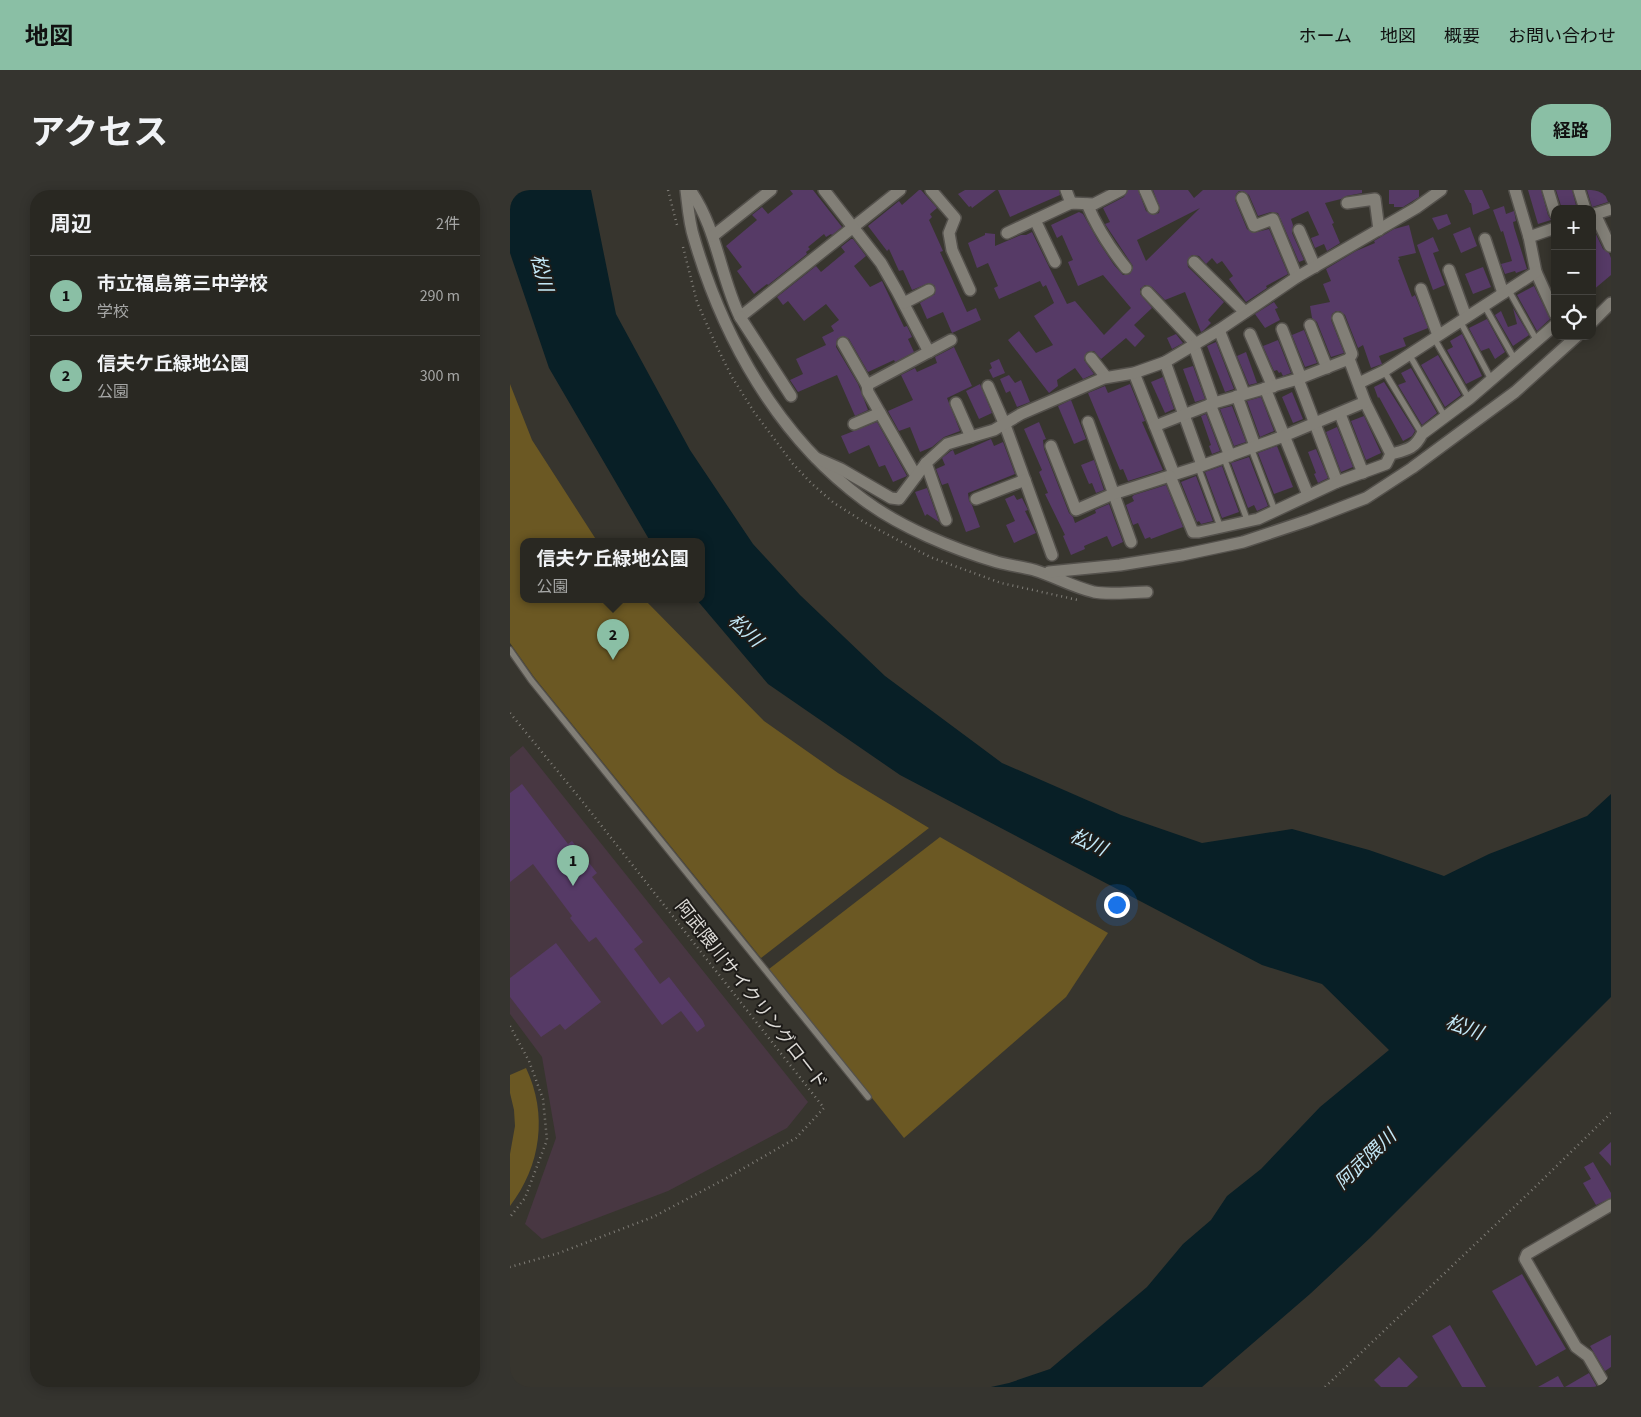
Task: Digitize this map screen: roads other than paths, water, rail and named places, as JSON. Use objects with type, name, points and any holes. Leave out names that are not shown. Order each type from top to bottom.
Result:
[{"type":"street","points":[[686,190],[693,236],[726,327],[745,362],[778,414],[823,467],[865,501],[907,526],[952,546],[987,558],[1035,570],[1054,573],[1120,565],[1182,555],[1243,542],[1309,520],[1366,498],[1412,468],[1514,392],[1572,340]]},
{"type":"street","points":[[690,190],[713,236],[740,318],[791,396]]},
{"type":"street","points":[[713,236],[771,190]]},
{"type":"street","points":[[824,190],[881,263],[929,352]]},
{"type":"street","points":[[740,318],[900,190]]},
{"type":"street","points":[[931,190],[956,218],[949,233],[952,250],[970,290]]},
{"type":"street","points":[[1066,190],[1071,203]]},
{"type":"street","points":[[1006,233],[1071,203],[1094,204],[1121,190]]},
{"type":"street","points":[[1145,190],[1153,208]]},
{"type":"street","points":[[816,458],[841,469],[891,498],[899,499],[926,463],[947,444],[994,430],[1021,414],[1106,377],[1134,373],[1164,362],[1219,330],[1297,277],[1416,208],[1441,190]]},
{"type":"street","points":[[1515,190],[1529,237],[1536,272],[1551,305]]},
{"type":"street","points":[[1548,190],[1553,205]]},
{"type":"street","points":[[1579,190],[1587,205]]},
{"type":"street","points":[[1242,198],[1254,226],[1273,219],[1297,277]]},
{"type":"street","points":[[1347,203],[1374,199],[1378,230]]},
{"type":"street","points":[[1087,204],[1095,223],[1110,249],[1126,268]]},
{"type":"street","points":[[1596,212],[1611,209]]},
{"type":"street","points":[[1035,220],[1055,262]]},
{"type":"street","points":[[1596,222],[1610,246]]},
{"type":"street","points":[[1529,237],[1551,229]]},
{"type":"street","points":[[1299,230],[1315,267]]},
{"type":"street","points":[[1485,239],[1506,291]]},
{"type":"street","points":[[1194,262],[1245,312]]},
{"type":"street","points":[[1449,270],[1463,319]]},
{"type":"street","points":[[1358,383],[1384,371],[1536,272]]},
{"type":"street","points":[[1420,289],[1436,337]]},
{"type":"street","points":[[904,303],[929,290]]},
{"type":"street","points":[[1147,292],[1195,345],[1227,457]]},
{"type":"street","points":[[1596,318],[1611,303]]},
{"type":"street","points":[[1155,426],[1184,416],[1212,403],[1300,379],[1349,359],[1352,354],[1338,318]]},
{"type":"street","points":[[1310,325],[1327,368]]},
{"type":"street","points":[[1282,329],[1337,482]]},
{"type":"street","points":[[1134,373],[1193,532],[1199,532],[1220,526],[1248,522],[1337,482],[1386,464],[1391,454],[1409,449],[1418,442],[1422,434],[1470,400],[1551,329]]},
{"type":"street","points":[[1219,330],[1240,394],[1253,447]]},
{"type":"street","points":[[1250,334],[1284,436],[1308,495]]},
{"type":"street","points":[[867,385],[952,340]]},
{"type":"street","points":[[843,343],[867,385],[868,392],[916,476]]},
{"type":"street","points":[[1091,358],[1106,377]]},
{"type":"street","points":[[1349,359],[1365,402],[1391,454]]},
{"type":"street","points":[[1164,362],[1200,466]]},
{"type":"street","points":[[988,386],[1005,425],[1052,555]]},
{"type":"street","points":[[1051,446],[1076,510],[1113,494],[1227,457],[1284,436],[1365,402]]},
{"type":"street","points":[[956,403],[971,437]]},
{"type":"street","points":[[854,424],[880,413]]},
{"type":"street","points":[[1340,414],[1364,473]]},
{"type":"street","points":[[1088,422],[1131,542]]},
{"type":"street","points":[[926,463],[946,520]]},
{"type":"street","points":[[976,499],[1025,480]]},
{"type":"street","points":[[1035,570],[1095,592],[1147,592]]},
{"type":"street","points":[[1606,1387],[1588,1356],[1576,1347],[1525,1258],[1528,1254],[1611,1205]]},
{"type":"lane","points":[[1506,291],[1537,341]]},
{"type":"lane","points":[[1484,305],[1515,360]]},
{"type":"lane","points":[[1463,319],[1492,381]]},
{"type":"lane","points":[[1436,337],[1470,400]]},
{"type":"lane","points":[[1409,354],[1446,417]]},
{"type":"lane","points":[[1384,371],[1422,434]]},
{"type":"lane","points":[[1253,447],[1275,511]]},
{"type":"lane","points":[[1227,457],[1248,522]]},
{"type":"lane","points":[[1200,466],[1220,526]]},
{"type":"lane","points":[[510,650],[537,687],[868,1098]]},
{"type":"water","points":[[510,190],[591,190],[616,314],[690,450],[753,544],[800,595],[885,676],[1002,763],[1121,815],[1202,843],[1292,829],[1369,850],[1444,876],[1489,854],[1587,816],[1611,794],[1611,997],[1370,1238],[1310,1294],[1202,1387],[991,1387],[1050,1369],[1147,1287],[1183,1244],[1211,1220],[1227,1196],[1261,1169],[1320,1107],[1389,1050],[1322,984],[1262,965],[900,775],[768,684],[699,603],[705,603],[705,538],[648,538],[549,368],[510,253]]},
{"type":"place","name":"信夫ケ丘緑地公園","points":[[613,660]]},
{"type":"place","name":"市立福島第三中学校","points":[[573,886]]},
{"type":"water label","name":"松川","points":[[541,273]]},
{"type":"water label","name":"松川","points":[[745,631]]},
{"type":"water label","name":"松川","points":[[1088,843]]},
{"type":"water label","name":"松川","points":[[1464,1028]]},
{"type":"water label","name":"阿武隈川","points":[[1366,1160]]}]
